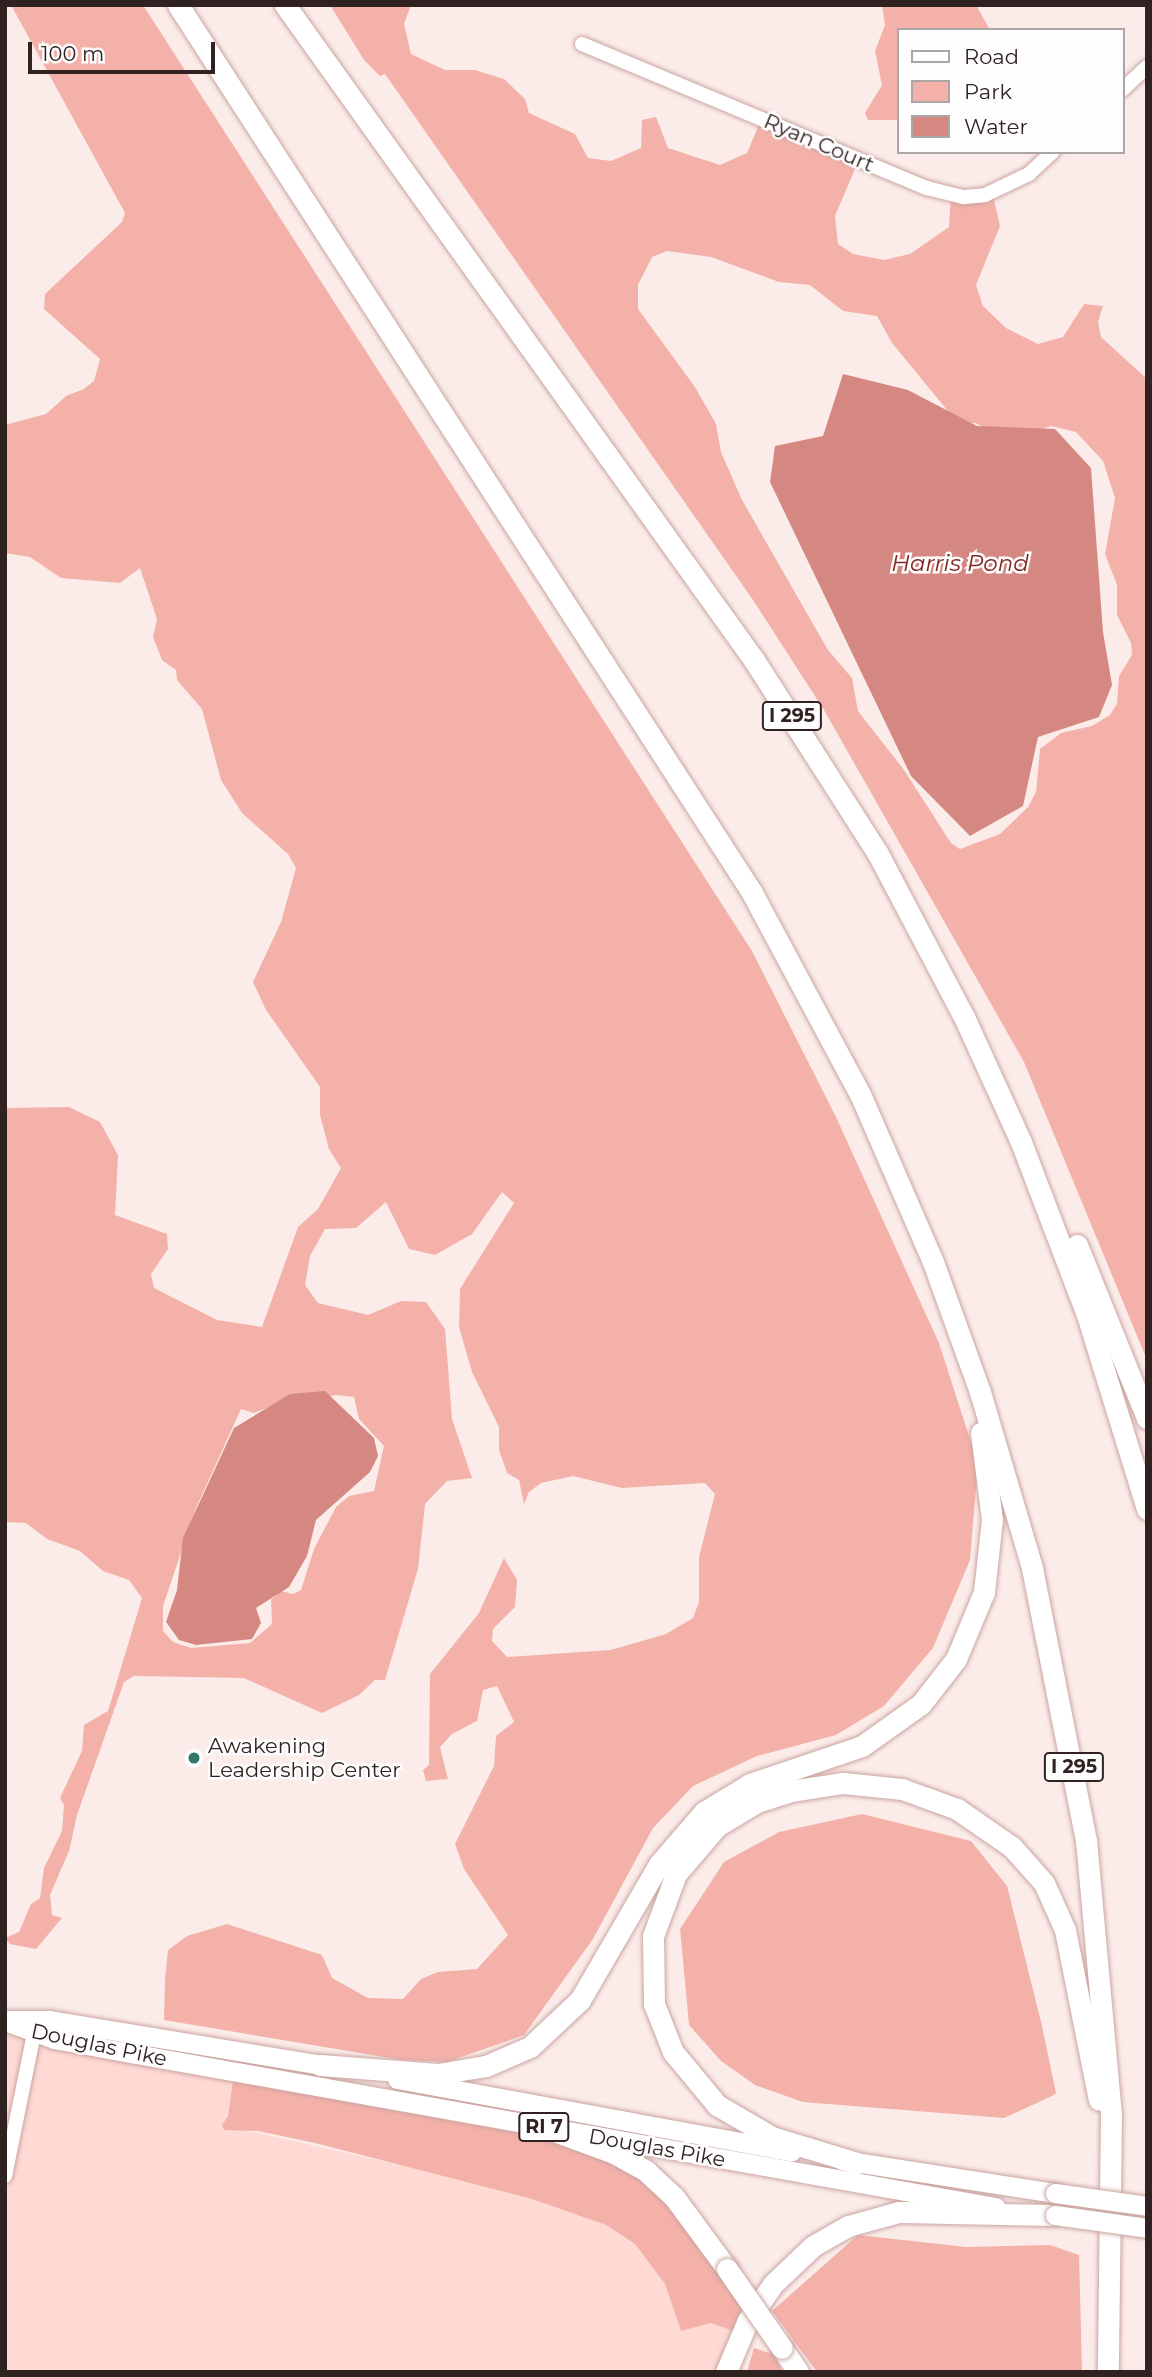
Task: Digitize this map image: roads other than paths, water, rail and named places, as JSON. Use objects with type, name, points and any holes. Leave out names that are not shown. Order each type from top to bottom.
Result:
[{"type":"highway","name":"I 295","points":[[178,5],[751,891],[870,1115],[965,1348],[1032,1569],[1079,1794],[1106,2022],[1112,2199],[1108,2372]]},
{"type":"highway","name":"I 295","points":[[285,5],[780,698],[878,855],[985,1059],[1076,1282],[1147,1509]]},
{"type":"highway","points":[[985,1059],[1059,1202],[1147,1418]]},
{"type":"highway","points":[[320,2065],[438,2074],[486,2066],[530,2047],[580,2000],[659,1864],[704,1812],[750,1784],[862,1746],[908,1716],[934,1689],[973,1626],[990,1557],[990,1484],[965,1348]]},
{"type":"highway","points":[[857,2163],[772,2137],[717,2105],[681,2066],[665,2036],[650,1970],[653,1936],[662,1902],[676,1874],[705,1837],[757,1802],[807,1787],[843,1783],[902,1789],[957,1810],[1012,1847],[1044,1883],[1059,1914],[1075,1970],[1112,2199]]},
{"type":"highway","points":[[543,2127],[614,2153],[646,2171],[674,2197],[798,2372]]},
{"type":"highway","points":[[726,2372],[748,2320],[774,2284],[813,2246],[848,2226],[899,2212],[1053,2215]]},
{"type":"highway","points":[[1098,2372],[1111,2276]]},
{"type":"main road","name":"Douglas Pike","points":[[5,2021],[50,2020],[320,2065],[857,2163],[1147,2206]]},
{"type":"main road","name":"Douglas Pike","points":[[5,2021],[34,2034],[543,2127],[1053,2215],[1147,2228]]},
{"type":"street","name":"Ryan Court","points":[[582,44],[939,191],[964,197],[985,195],[1029,174],[1051,154]]},
{"type":"street","points":[[1124,88],[1147,67]]},
{"type":"street","points":[[5,2176],[34,2034]]},
{"type":"water","name":"Harris Pond","points":[[843,374],[908,390],[977,426],[1055,429],[1091,468],[1103,632],[1112,685],[1099,717],[1038,737],[1023,806],[970,836],[911,776],[770,482],[775,446],[823,436]]},
{"type":"water","points":[[325,1391],[374,1438],[378,1456],[370,1472],[316,1520],[307,1556],[289,1587],[256,1608],[261,1623],[252,1639],[196,1645],[179,1640],[166,1622],[177,1590],[183,1538],[234,1428],[290,1394]]},
{"type":"place","name":"Awakening Leadership Center","points":[[194,1758]]}]
